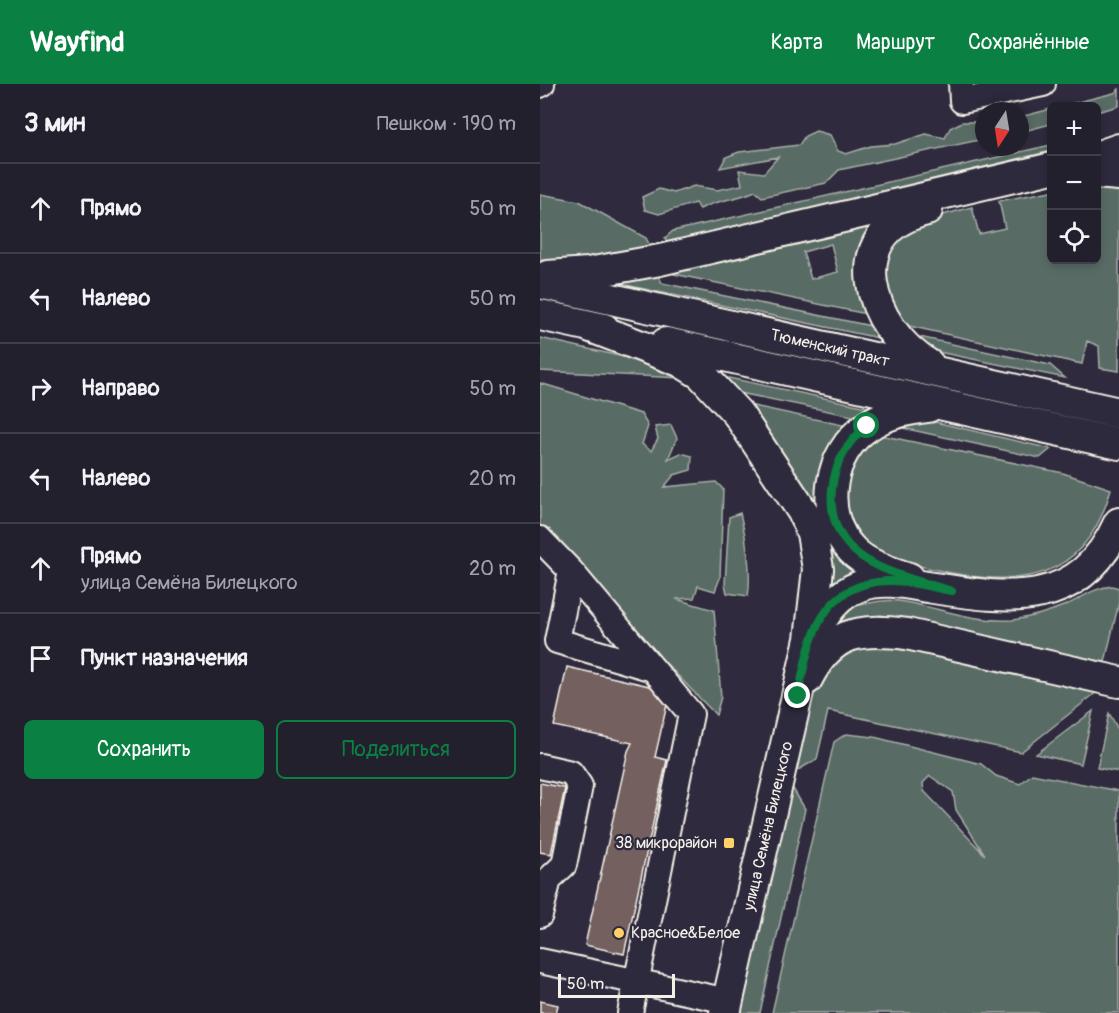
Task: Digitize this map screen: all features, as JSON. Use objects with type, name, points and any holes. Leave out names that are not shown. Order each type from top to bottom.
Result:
[{"type":"main road","points":[[1099,156],[1119,149]]},
{"type":"main road","points":[[540,276],[588,273],[671,257],[1047,169]]},
{"type":"main road","points":[[1101,173],[1119,175]]},
{"type":"main road","points":[[942,373],[914,356],[897,341],[875,304],[871,264],[878,242],[891,226],[912,214],[1047,183]]},
{"type":"main road","name":"Тюменский тракт","points":[[540,283],[1119,413]]},
{"type":"main road","name":"Тюменский тракт","points":[[540,315],[1119,444]]},
{"type":"main road","name":"улица Семёна Билецкого","points":[[586,325],[680,361],[701,374],[738,414],[803,512],[812,533],[818,569],[810,639],[727,1007]]},
{"type":"main road","points":[[944,406],[905,410],[884,417],[857,434],[840,458],[833,476],[831,500],[833,518],[841,536],[853,551],[895,573],[952,591]]},
{"type":"main road","points":[[810,639],[834,602],[862,585],[889,581],[989,597],[1012,597],[1057,588],[1082,575],[1112,539],[1119,523]]},
{"type":"main road","points":[[798,696],[822,653],[837,640],[856,632],[879,631],[906,634],[1119,682]]},
{"type":"lane","points":[[961,84],[962,100],[1043,84]]},
{"type":"lane","points":[[540,539],[571,571],[691,714],[630,1013]]},
{"type":"lane","points":[[571,571],[557,641],[653,669]]},
{"type":"lane","points":[[540,766],[572,773],[580,786],[564,865],[544,878],[540,915]]},
{"type":"lane","points":[[540,961],[637,982],[727,1007]]},
{"type":"green space","points":[[1119,89],[1119,106],[1101,111],[1101,102],[1078,102],[1114,93]]},
{"type":"green space","points":[[1047,110],[1047,125],[1029,130],[1029,115]]},
{"type":"green space","points":[[962,122],[975,122],[975,141],[839,170],[826,183],[762,197],[755,191],[700,209],[695,203],[659,214],[645,210],[642,197],[659,189],[674,193],[694,186],[717,190],[742,185],[739,170],[764,173],[778,157],[720,168],[726,157],[739,152],[799,145],[805,136],[816,131],[830,135],[838,151],[846,154],[871,146],[895,144],[926,134],[945,138],[950,128]]},
{"type":"green space","points":[[1047,146],[1047,152],[667,243],[665,238],[673,231],[1003,156],[1029,156],[1029,150]]},
{"type":"green space","points":[[1101,183],[1119,186],[1119,371],[1100,368],[1099,346],[1087,341],[1082,364],[900,324],[881,288],[885,249],[910,224],[972,207],[979,234],[1005,228],[999,201],[1047,192],[1047,264],[1101,264]]},
{"type":"green space","points":[[540,194],[579,201],[646,238],[650,246],[570,260],[540,260]]},
{"type":"green space","points":[[876,223],[862,247],[857,268],[861,289],[871,315],[674,274],[668,269]],"holes":[[[831,244],[838,272],[811,279],[803,252]]]},
{"type":"green space","points":[[657,272],[662,283],[876,327],[888,340],[616,283]]},
{"type":"green space","points":[[910,335],[1050,365],[1065,378],[924,349]]},
{"type":"green space","points":[[540,338],[659,365],[681,378],[540,371]]},
{"type":"green space","points":[[724,377],[872,408],[862,418],[735,392]]},
{"type":"green space","points":[[540,383],[641,414],[648,426],[642,444],[651,451],[658,439],[655,427],[671,425],[677,438],[668,459],[681,453],[692,456],[691,470],[674,475],[664,487],[716,482],[723,489],[720,578],[715,591],[698,586],[694,598],[676,599],[714,610],[721,697],[716,715],[540,533]]},
{"type":"green space","points":[[744,404],[847,426],[824,468],[866,573],[826,591]]},
{"type":"green space","points":[[922,419],[1051,449],[1040,458],[889,425]]},
{"type":"green space","points":[[875,434],[1063,473],[1111,489],[1099,521],[1084,544],[1065,561],[1044,572],[1019,578],[993,578],[924,567],[897,560],[871,549],[859,539],[846,516],[841,490],[846,468]]},
{"type":"green space","points":[[740,513],[748,554],[748,596],[727,593],[725,584],[729,517]]},
{"type":"green space","points":[[1112,586],[1119,588],[1119,602],[1105,662],[881,615],[831,624],[838,612],[848,613],[852,607],[886,601],[912,603],[983,619],[1012,620],[1053,610],[1093,591]]},
{"type":"green space","points":[[883,646],[1097,692],[1021,752],[828,711],[817,759],[793,773],[809,707],[815,690],[824,676],[834,663],[847,654],[869,647]]},
{"type":"green space","points":[[1093,711],[1081,764],[1036,754]]},
{"type":"green space","points":[[1109,713],[1119,731],[1119,772],[1097,768]]},
{"type":"green space","points":[[846,734],[874,737],[981,764],[996,776],[1020,784],[1032,774],[1119,791],[1119,1013],[772,1013],[834,742]],"holes":[[[930,776],[953,792],[956,810],[985,855],[924,791],[923,783]]]},
{"type":"green space","points":[[792,787],[805,809],[760,1013],[740,1013]]},
{"type":"building","points":[[567,667],[658,688],[668,700],[655,757],[667,760],[624,954],[585,945],[628,751],[632,743],[554,726]]},
{"type":"building","points":[[540,783],[565,788],[551,854],[540,852]]},
{"type":"building","points":[[540,1001],[558,1005],[556,1013],[540,1013]]},
{"type":"place","name":"38 микрорайон","points":[[729,843]]},
{"type":"place","name":"Красное&Белое","points":[[619,933]]},
{"type":"route","points":[[798,696],[810,639],[824,615],[845,593],[862,585],[889,581],[952,591],[872,564],[853,551],[841,536],[833,518],[831,500],[833,476],[846,447],[867,426]]}]
